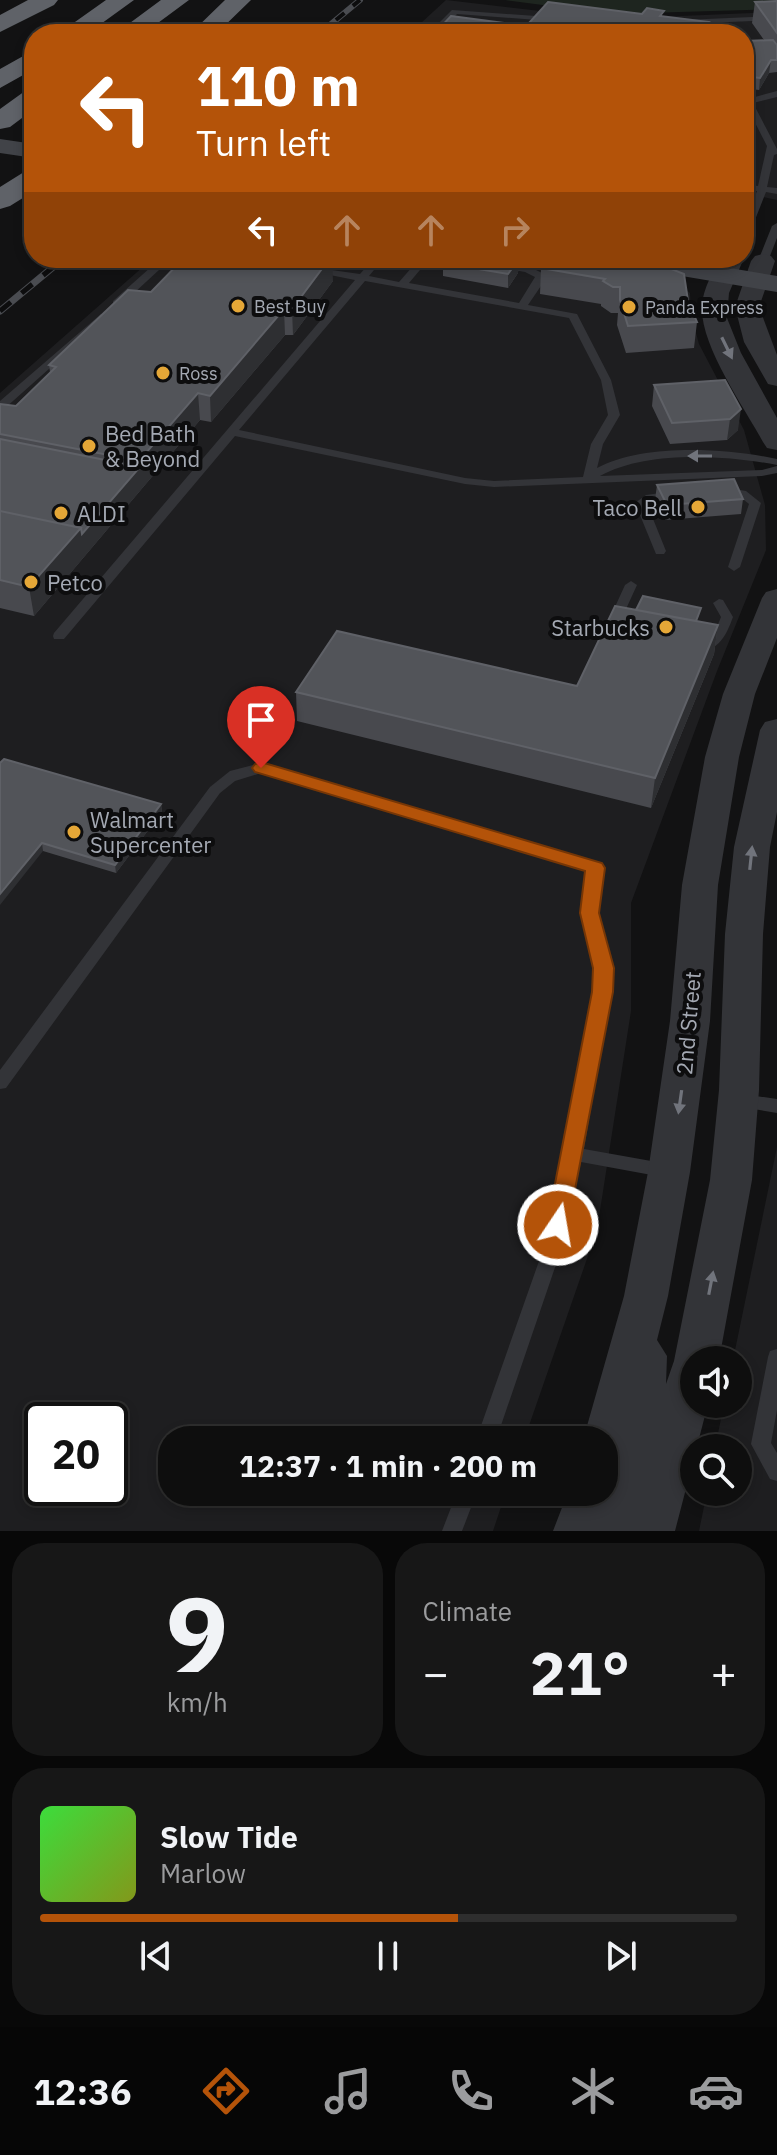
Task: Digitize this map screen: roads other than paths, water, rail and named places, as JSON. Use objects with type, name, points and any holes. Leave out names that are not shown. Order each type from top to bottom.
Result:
[{"type":"highway","points":[[0,25],[46,0]]},
{"type":"highway","points":[[85,24],[122,0]]},
{"type":"highway","points":[[142,24],[177,0]]},
{"type":"highway","points":[[213,24],[239,0]]},
{"type":"highway","points":[[0,80],[24,64]]},
{"type":"highway","points":[[0,121],[24,104]]},
{"type":"highway","points":[[0,200],[24,184]]},
{"type":"main road","points":[[0,146],[24,150]]},
{"type":"street","points":[[753,268],[748,314],[757,342],[777,378]]},
{"type":"street","points":[[753,268],[713,306],[714,318],[730,355],[777,442]]},
{"type":"street","name":"2nd Street","points":[[611,1426],[646,1296],[669,1172],[690,1021],[700,885],[722,757],[739,694],[777,598]]},
{"type":"street","points":[[762,635],[762,682],[741,761],[766,769]]},
{"type":"street","points":[[699,1346],[731,1180],[738,1100],[744,934],[752,847],[766,769],[777,730]]},
{"type":"street","points":[[700,885],[724,900],[728,914],[718,1072],[738,1100]]},
{"type":"street","points":[[611,1531],[641,1430],[646,1296]]},
{"type":"street","points":[[650,1531],[680,1418]]},
{"type":"street","points":[[578,1531],[587,1506]]},
{"type":"lane","points":[[442,24],[455,12],[559,20]]},
{"type":"lane","points":[[674,22],[777,18]]},
{"type":"lane","points":[[754,101],[777,94]]},
{"type":"lane","points":[[754,116],[777,158]]},
{"type":"lane","points":[[754,211],[763,190],[771,146]]},
{"type":"lane","points":[[754,189],[777,191]]},
{"type":"lane","points":[[754,266],[777,226]]},
{"type":"lane","points":[[0,407],[156,268]]},
{"type":"lane","points":[[309,268],[573,316],[606,380],[614,415],[597,444],[589,477]]},
{"type":"lane","points":[[59,636],[373,268]]},
{"type":"lane","points":[[401,286],[416,268]]},
{"type":"lane","points":[[522,268],[540,276],[522,307]]},
{"type":"lane","points":[[233,432],[465,481],[521,484],[589,477],[762,473],[777,469]]},
{"type":"lane","points":[[589,477],[616,463],[674,456],[757,456],[777,462]]},
{"type":"lane","points":[[704,493],[732,491],[742,493],[755,503],[755,513],[744,531],[734,567]]},
{"type":"lane","points":[[660,551],[641,503],[650,497],[691,494]]},
{"type":"lane","points":[[629,634],[618,628],[615,620],[631,585]]},
{"type":"lane","points":[[679,646],[702,648],[714,644],[727,617],[719,603]]},
{"type":"lane","points":[[0,1083],[221,783],[242,771],[261,768],[595,868],[589,913],[604,968],[603,992],[574,1154],[554,1244],[491,1426]]},
{"type":"lane","points":[[738,1100],[777,1106]]},
{"type":"lane","points":[[574,1154],[669,1172]]},
{"type":"lane","points":[[777,1357],[761,1444],[777,1472]]},
{"type":"lane","points":[[452,1531],[462,1506]]},
{"type":"railway","points":[[331,24],[360,0]]},
{"type":"railway","points":[[0,311],[52,268]]},
{"type":"place","name":"Best Buy","points":[[238,306]]},
{"type":"place","name":"Panda Express","points":[[629,307]]},
{"type":"place","name":"Ross","points":[[163,373]]},
{"type":"place","name":"Bed Bath & Beyond","points":[[89,446]]},
{"type":"place","name":"Taco Bell","points":[[698,507]]},
{"type":"place","name":"ALDI","points":[[61,513]]},
{"type":"place","name":"Petco","points":[[31,582]]},
{"type":"place","name":"Starbucks","points":[[666,627]]},
{"type":"place","name":"Walmart Supercenter","points":[[74,832]]}]
